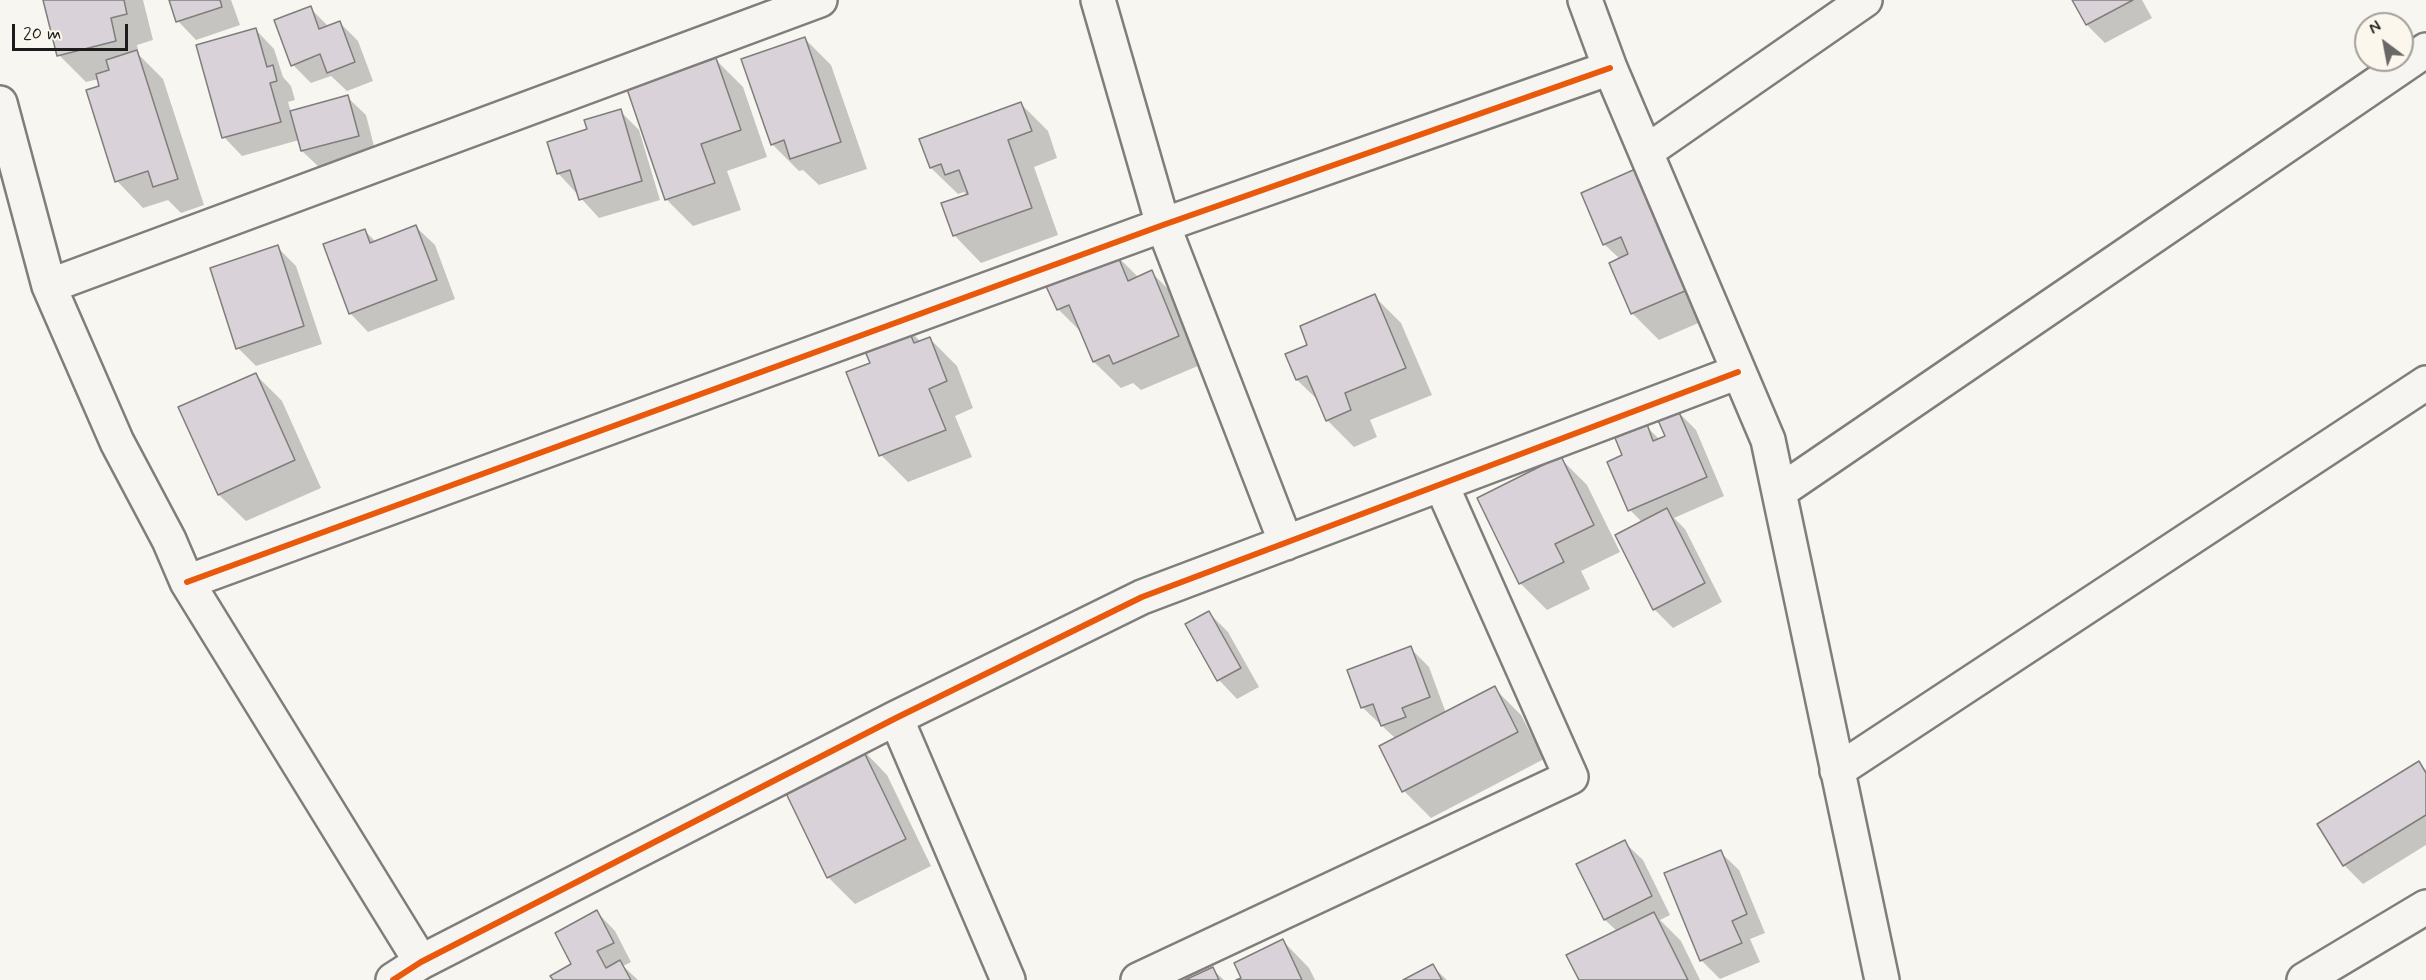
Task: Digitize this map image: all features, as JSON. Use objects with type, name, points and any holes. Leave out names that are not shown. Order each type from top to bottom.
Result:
[{"type":"street","points":[[49,286],[820,0]]},
{"type":"street","points":[[1098,0],[1163,225],[1286,543]]},
{"type":"street","points":[[1585,0],[1610,68],[1768,440],[1882,980]]},
{"type":"street","points":[[1646,152],[1865,0]]},
{"type":"street","points":[[1779,492],[2426,50]]},
{"type":"street","points":[[187,582],[1163,225],[1610,68]]},
{"type":"street","points":[[0,103],[49,286],[117,441],[169,540],[187,582],[421,962]]},
{"type":"street","points":[[393,980],[421,962],[896,718],[1142,597],[1738,372]]},
{"type":"street","points":[[1837,771],[2426,383]]},
{"type":"street","points":[[1138,980],[1571,777],[1441,484]]},
{"type":"street","points":[[896,718],[1008,980]]},
{"type":"street","points":[[2304,980],[2426,907]]},
{"type":"building","points":[[43,0],[124,0],[127,14],[111,18],[116,41],[57,56]]},
{"type":"building","points":[[169,0],[220,0],[222,7],[176,22]]},
{"type":"building","points":[[2072,0],[2133,0],[2086,25]]},
{"type":"building","points":[[311,6],[319,29],[340,21],[355,62],[327,73],[320,54],[291,66],[274,20]]},
{"type":"building","points":[[256,28],[267,67],[273,65],[277,81],[270,83],[281,122],[222,138],[196,45]]},
{"type":"building","points":[[805,37],[841,142],[790,159],[784,140],[771,145],[741,59]]},
{"type":"building","points":[[137,50],[178,179],[153,187],[148,171],[115,182],[86,90],[99,86],[96,74],[109,70],[106,60]]},
{"type":"building","points":[[716,58],[741,130],[701,144],[715,183],[665,200],[627,89]]},
{"type":"building","points":[[348,95],[359,136],[301,151],[290,111]]},
{"type":"building","points":[[1021,102],[1032,131],[1008,140],[1032,208],[953,236],[941,203],[968,194],[959,170],[945,175],[941,164],[930,168],[919,139]]},
{"type":"building","points":[[621,109],[642,181],[579,200],[570,170],[557,174],[547,142],[587,129],[584,120]]},
{"type":"building","points":[[1640,167],[1692,288],[1631,314],[1609,263],[1628,254],[1621,237],[1603,245],[1581,193]]},
{"type":"building","points":[[416,225],[437,280],[349,314],[323,244],[365,229],[370,243]]},
{"type":"building","points":[[278,245],[304,326],[236,349],[210,268]]},
{"type":"building","points":[[1117,254],[1128,281],[1152,270],[1179,336],[1113,364],[1109,355],[1093,362],[1069,305],[1057,310],[1045,284]]},
{"type":"building","points":[[1375,294],[1406,368],[1345,393],[1351,410],[1326,421],[1307,376],[1296,380],[1285,354],[1307,345],[1300,326]]},
{"type":"building","points":[[907,326],[914,343],[930,337],[947,381],[929,389],[946,430],[879,456],[846,372],[870,363],[862,344]]},
{"type":"building","points":[[256,373],[295,460],[218,495],[178,407]]},
{"type":"building","points":[[1678,410],[1707,477],[1628,511],[1607,462],[1622,455],[1615,438],[1647,424],[1653,441],[1665,436],[1657,418]]},
{"type":"building","points":[[1561,456],[1594,525],[1555,544],[1564,562],[1519,584],[1477,498]]},
{"type":"building","points":[[1667,508],[1705,583],[1653,610],[1615,535]]},
{"type":"building","points":[[1209,611],[1241,668],[1217,681],[1185,624]]},
{"type":"building","points":[[1411,646],[1430,697],[1402,708],[1406,717],[1381,726],[1373,704],[1361,708],[1347,670]]},
{"type":"building","points":[[1495,686],[1518,732],[1402,792],[1379,746]]},
{"type":"building","points":[[861,746],[906,839],[827,878],[782,785]]},
{"type":"building","points":[[2419,761],[2426,773],[2426,815],[2343,866],[2317,824]]},
{"type":"building","points":[[1625,840],[1652,896],[1604,920],[1576,864]]},
{"type":"building","points":[[1721,850],[1747,914],[1732,921],[1742,943],[1700,961],[1664,873]]},
{"type":"building","points":[[597,910],[614,943],[597,951],[606,968],[620,960],[631,980],[553,980],[550,976],[571,964],[555,933]]},
{"type":"building","points":[[1654,912],[1688,980],[1579,980],[1566,955]]},
{"type":"building","points":[[1283,939],[1302,980],[1236,980],[1241,978],[1234,963]]},
{"type":"building","points":[[1433,964],[1442,980],[1403,980]]},
{"type":"building","points":[[1213,967],[1219,980],[1185,980]]},
{"type":"cycle path","points":[[187,582],[1163,225],[1610,68]]},
{"type":"cycle path","points":[[393,980],[421,962],[896,718],[1142,597],[1738,372]]}]
